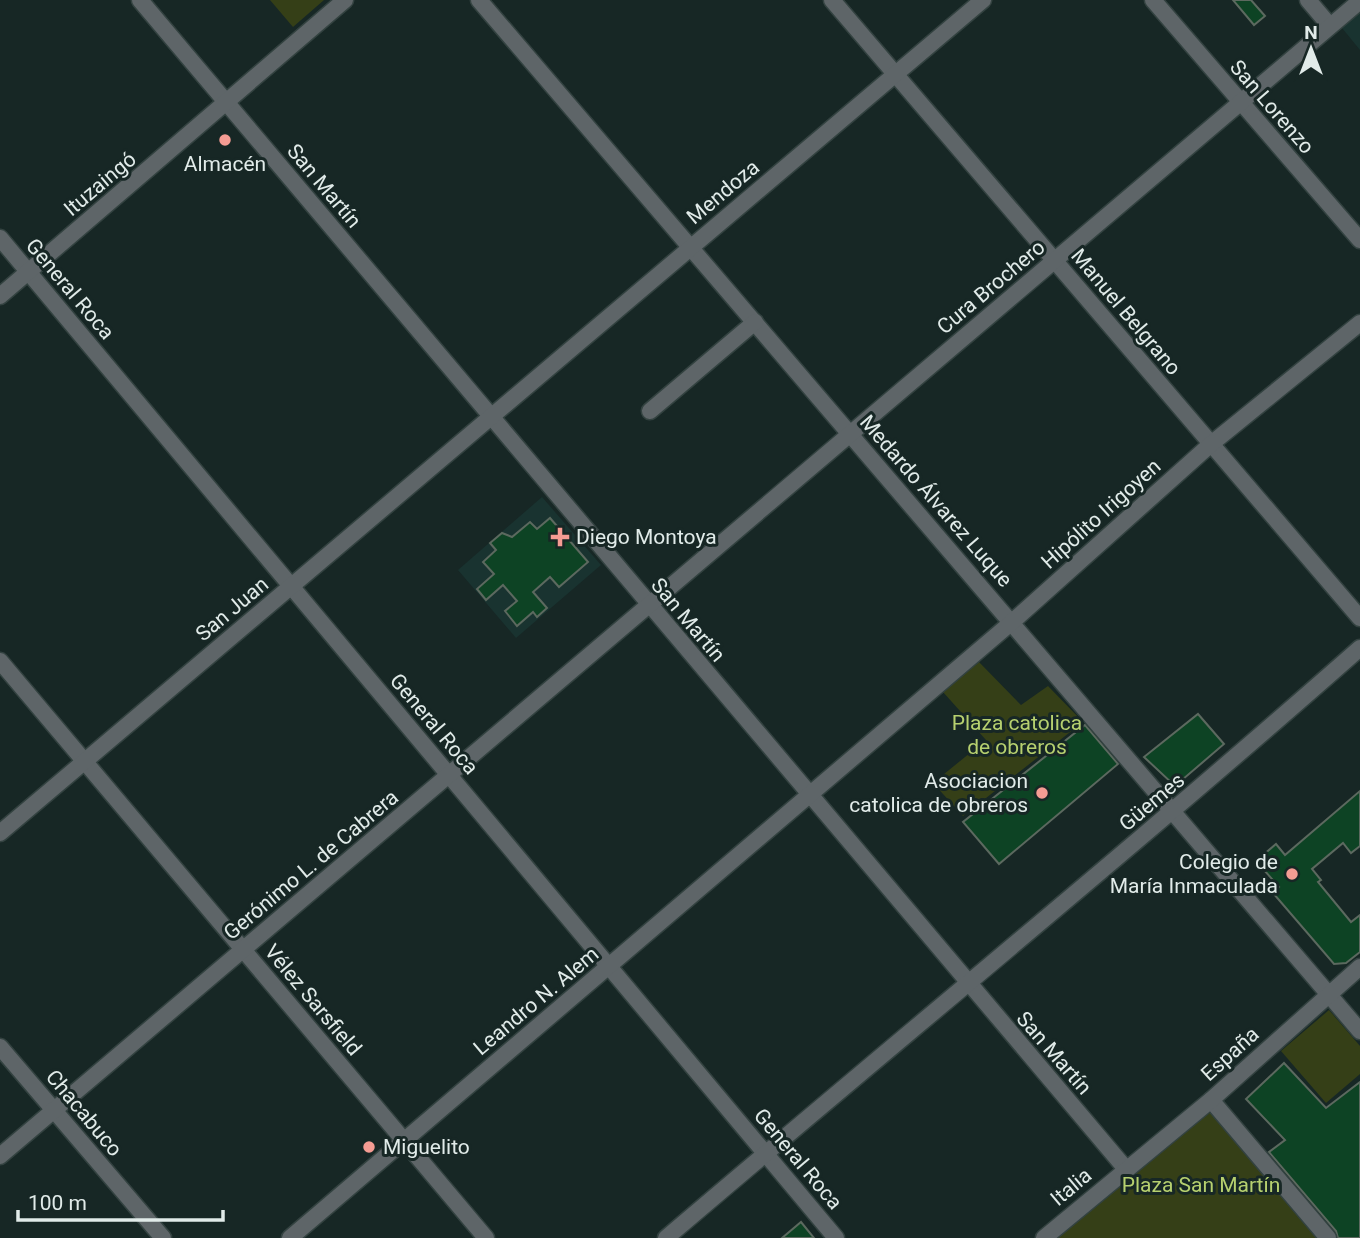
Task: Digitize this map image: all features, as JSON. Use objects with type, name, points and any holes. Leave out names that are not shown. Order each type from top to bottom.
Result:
[{"type":"street","name":"San Martín","points":[[140,0],[966,983],[1126,1169]]},
{"type":"street","name":"Ituzaingó","points":[[0,296],[345,0]]},
{"type":"street","name":"Medardo Álvarez Luque","points":[[479,0],[1360,1031]]},
{"type":"street","name":"Manuel Belgrano","points":[[832,0],[1360,618]]},
{"type":"street","name":"Mendoza","points":[[491,417],[983,0]]},
{"type":"street","name":"San Lorenzo","points":[[1153,0],[1360,240]]},
{"type":"street","points":[[1307,0],[1330,26]]},
{"type":"street","name":"Cura Brochero","points":[[649,605],[1360,1]]},
{"type":"street","name":"General Roca","points":[[0,238],[836,1238]]},
{"type":"street","points":[[650,411],[755,322]]},
{"type":"street","name":"Hipólito Irigoyen","points":[[809,795],[1012,622],[1211,444],[1360,323]]},
{"type":"street","name":"San Juan","points":[[0,833],[491,417]]},
{"type":"street","name":"Gerónimo L. de Cabrera","points":[[0,1156],[649,605]]},
{"type":"street","name":"Güemes","points":[[666,1238],[966,983],[1174,812],[1360,648]]},
{"type":"street","name":"Vélez Sarsfield","points":[[0,661],[486,1238]]},
{"type":"street","name":"Leandro N. Alem","points":[[290,1238],[809,795]]},
{"type":"street","name":"España","points":[[1126,1169],[1211,1100],[1360,967]]},
{"type":"street","name":"Chacabuco","points":[[0,1047],[163,1238]]},
{"type":"street","points":[[1211,1100],[1328,1238]]},
{"type":"street","name":"Italia","points":[[1044,1238],[1126,1169]]},
{"type":"shaded area","points":[[1360,12],[1360,50],[1342,28]]},
{"type":"shaded area","points":[[542,497],[601,565],[516,638],[458,570]]},
{"type":"green space","points":[[270,0],[324,0],[293,27]]},
{"type":"green space","name":"Plaza catolica de obreros","points":[[979,662],[1021,705],[1048,686],[1083,722],[963,816],[933,783],[986,740],[943,692]]},
{"type":"green space","points":[[1329,1010],[1360,1046],[1360,1074],[1326,1103],[1281,1051]]},
{"type":"green space","name":"Plaza San Martín","points":[[1211,1110],[1321,1238],[1054,1238]]},
{"type":"building","points":[[1233,0],[1251,0],[1265,16],[1254,25]]},
{"type":"building","points":[[550,518],[588,562],[559,587],[550,577],[533,592],[547,608],[537,617],[533,612],[517,626],[505,611],[517,601],[503,585],[486,600],[477,589],[494,574],[483,562],[496,550],[490,543],[502,533],[512,537],[530,522],[537,529]]},
{"type":"building","points":[[1198,714],[1224,744],[1175,786],[1144,757]]},
{"type":"building","name":"Asociacion catolica de obreros","points":[[1085,725],[1118,764],[999,864],[963,822]]},
{"type":"building","name":"Colegio de María Inmaculada","points":[[1360,791],[1360,846],[1351,853],[1343,843],[1312,869],[1321,880],[1318,882],[1351,922],[1360,915],[1360,952],[1346,963],[1334,964],[1273,893],[1279,887],[1256,861],[1276,844],[1285,855]]},
{"type":"building","points":[[1284,1063],[1326,1108],[1360,1082],[1360,1238],[1338,1238],[1336,1231],[1269,1152],[1285,1140],[1246,1099]]},
{"type":"building","points":[[801,1222],[814,1238],[782,1238]]},
{"type":"place","name":"Almacén","points":[[225,140]]},
{"type":"place","name":"Diego Montoya","points":[[560,537]]},
{"type":"place","name":"Asociacion catolica de obreros","points":[[1042,793]]},
{"type":"place","name":"Colegio de María Inmaculada","points":[[1292,874]]},
{"type":"place","name":"Miguelito","points":[[369,1147]]}]
